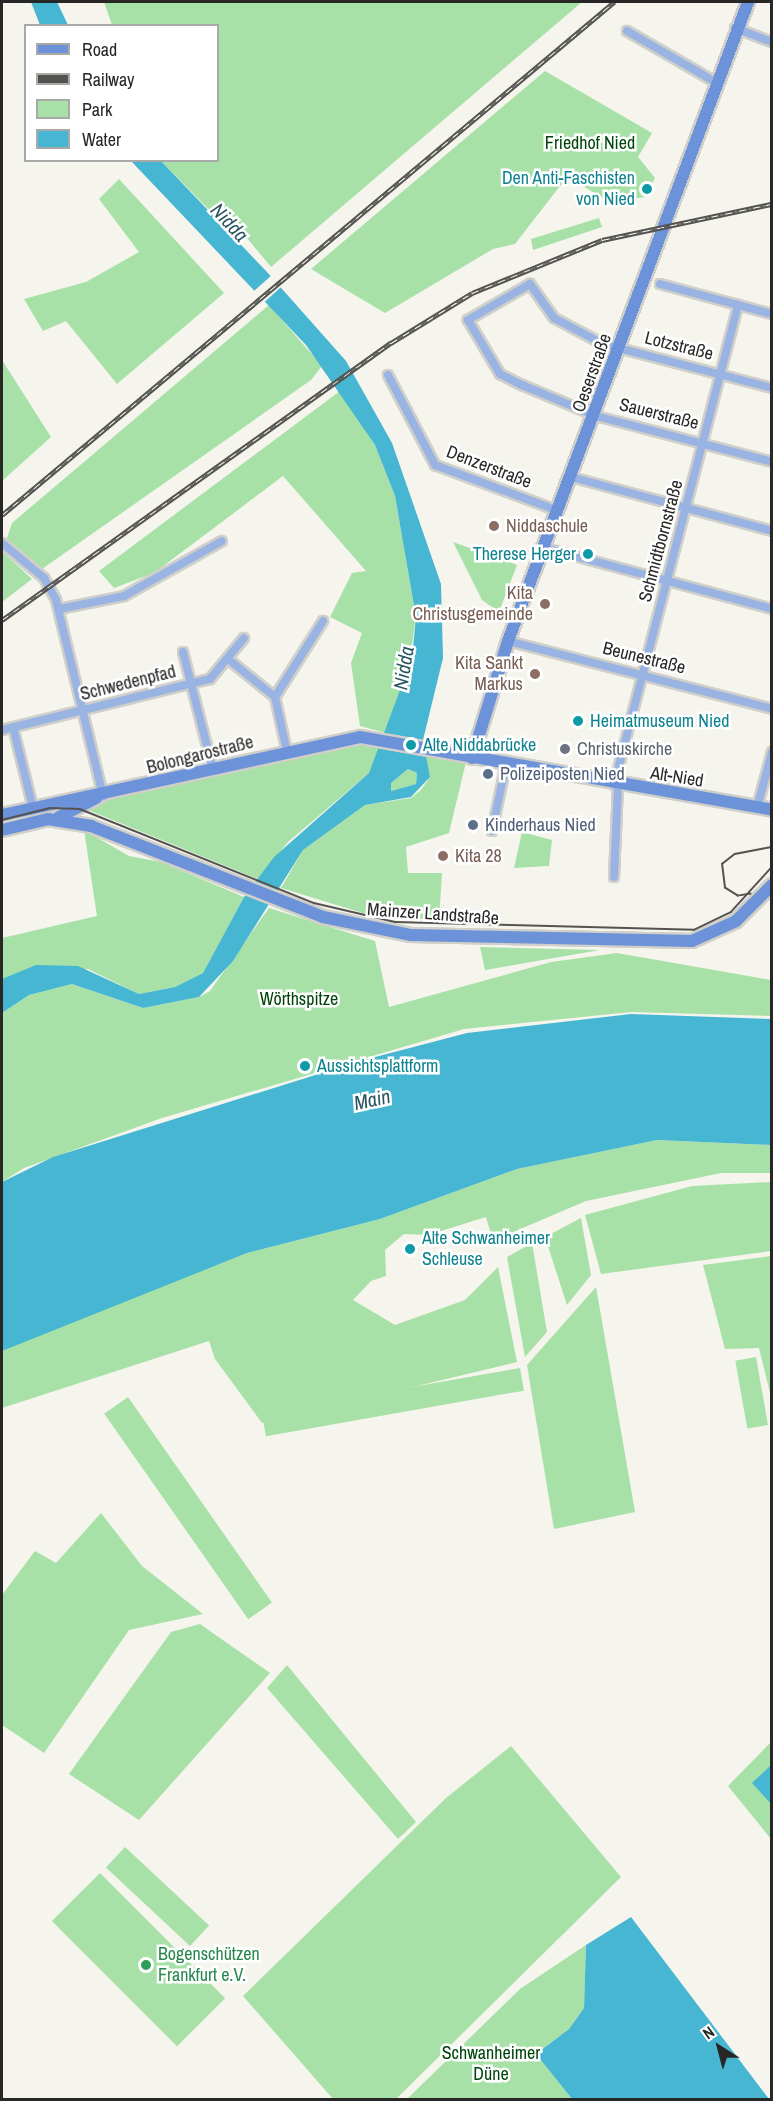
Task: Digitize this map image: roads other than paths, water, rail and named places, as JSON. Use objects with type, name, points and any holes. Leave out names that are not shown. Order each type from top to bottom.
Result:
[{"type":"main road","name":"Oeserstraße","points":[[468,757],[508,641],[596,416],[735,28],[748,2]]},
{"type":"main road","name":"Bolongarostraße","points":[[78,806],[100,797],[213,770],[367,738],[468,757]]},
{"type":"main road","name":"Alt-Nied","points":[[468,757],[616,786],[771,810]]},
{"type":"main road","points":[[2,815],[38,807],[78,806]]},
{"type":"main road","points":[[2,830],[48,819],[78,806]]},
{"type":"main road","points":[[78,806],[91,826]]},
{"type":"main road","points":[[48,819],[91,826]]},
{"type":"main road","name":"Mainzer Landstraße","points":[[91,826],[290,905],[388,933],[680,942],[726,928],[771,885]]},
{"type":"street","points":[[735,28],[771,42]]},
{"type":"street","points":[[627,31],[717,83]]},
{"type":"street","name":"Lotzstraße","points":[[468,320],[530,284],[554,318],[620,349],[771,388]]},
{"type":"street","points":[[660,284],[771,314]]},
{"type":"street","name":"Schmidtbornstraße","points":[[614,877],[616,786],[642,674],[689,508],[703,442],[738,305]]},
{"type":"street","name":"Sauerstraße","points":[[468,320],[500,374],[596,416],[703,442],[771,462]]},
{"type":"street","name":"Denzerstraße","points":[[388,375],[435,465],[559,511]]},
{"type":"street","points":[[571,477],[771,531]]},
{"type":"street","points":[[59,609],[124,596],[222,541]]},
{"type":"street","points":[[2,543],[44,578],[59,609],[100,797]]},
{"type":"street","points":[[545,548],[669,579],[771,609]]},
{"type":"street","points":[[275,697],[285,689],[323,621]]},
{"type":"street","name":"Schwedenpfad","points":[[2,730],[210,680],[244,638]]},
{"type":"street","name":"Beunestraße","points":[[508,641],[771,709]]},
{"type":"street","points":[[183,652],[213,770]]},
{"type":"street","points":[[228,659],[275,697],[287,753]]},
{"type":"street","points":[[14,727],[38,807]]},
{"type":"street","points":[[757,808],[771,752]]},
{"type":"street","points":[[492,831],[506,765]]},
{"type":"water","points":[[31,2],[57,2],[68,24],[40,24]]},
{"type":"water","points":[[132,162],[162,162],[267,272],[346,361],[392,443],[441,584],[443,658],[423,740],[430,777],[411,797],[365,805],[303,850],[233,961],[199,997],[143,1008],[72,984],[29,995],[2,1013],[2,979],[36,965],[78,966],[139,994],[175,987],[203,973],[244,897],[274,857],[369,773],[412,658],[416,617],[395,496],[375,445],[306,345]],"holes":[[[408,769],[417,773],[416,784],[391,791],[391,783]]]},
{"type":"water","name":"Main","points":[[631,1014],[771,1019],[771,1145],[657,1140],[517,1169],[380,1219],[247,1253],[2,1351],[2,1182],[53,1157],[360,1061],[467,1033]]},
{"type":"water","points":[[771,1765],[771,1804],[752,1783]]},
{"type":"water","points":[[631,1917],[769,2099],[572,2099],[536,2054],[569,2029],[584,2008],[586,1945]]},
{"type":"tram line","points":[[2,820],[50,808],[80,809],[314,903],[395,922],[694,930],[731,912],[772,867]]},
{"type":"tram line","points":[[751,894],[738,896],[725,888],[722,864],[735,854],[772,847]]},
{"type":"railway","points":[[2,515],[614,2]]},
{"type":"railway","points":[[2,620],[391,343],[472,293],[602,240],[772,204]]},
{"type":"place","name":"Den Anti-Faschisten von Nied","points":[[647,189]]},
{"type":"place","name":"Niddaschule","points":[[494,526]]},
{"type":"place","name":"Therese Herger","points":[[588,554]]},
{"type":"place","name":"Kita Christusgemeinde","points":[[545,604]]},
{"type":"place","name":"Kita Sankt Markus","points":[[535,674]]},
{"type":"place","name":"Heimatmuseum Nied","points":[[578,721]]},
{"type":"place","name":"Alte Niddabrücke","points":[[411,745]]},
{"type":"place","name":"Christuskirche","points":[[565,749]]},
{"type":"place","name":"Polizeiposten Nied","points":[[488,774]]},
{"type":"place","name":"Kinderhaus Nied","points":[[473,825]]},
{"type":"place","name":"Kita 28","points":[[443,856]]},
{"type":"place","name":"Aussichtsplattform","points":[[305,1066]]},
{"type":"place","name":"Alte Schwanheimer Schleuse","points":[[410,1249]]},
{"type":"place","name":"Bogenschützen Frankfurt e.V.","points":[[146,1965]]},
{"type":"park label","name":"Friedhof Nied","points":[[590,143]]},
{"type":"park label","name":"Wörthspitze","points":[[299,999]]},
{"type":"park label","name":"Schwanheimer Düne","points":[[491,2064]]},
{"type":"water label","name":"Nidda","points":[[230,222]]},
{"type":"water label","name":"Nidda","points":[[403,668]]}]
